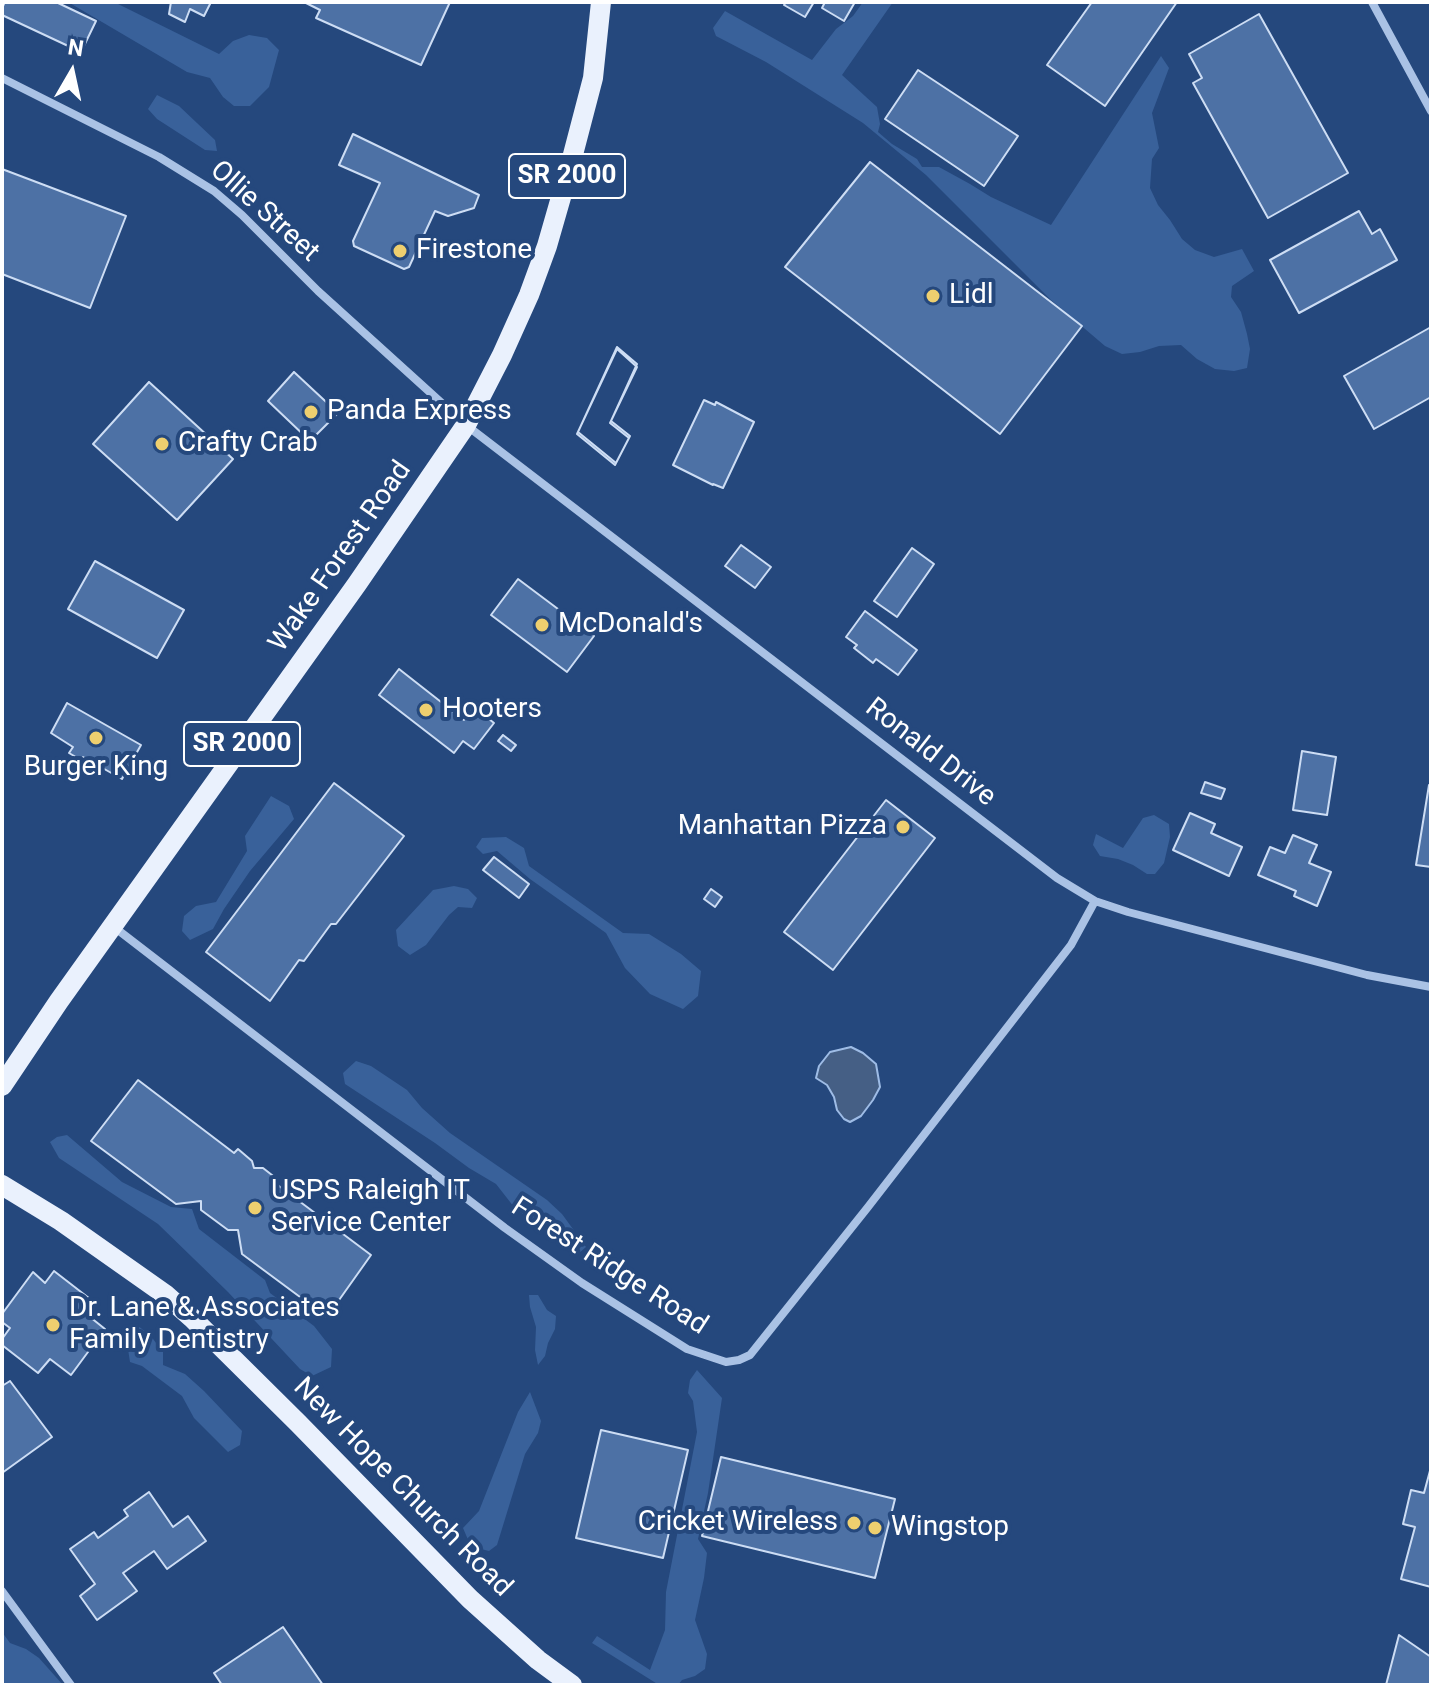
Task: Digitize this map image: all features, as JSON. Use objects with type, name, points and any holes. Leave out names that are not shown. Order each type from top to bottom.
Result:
[{"type":"main road","name":"Wake Forest Road","points":[[2,1086],[466,425],[502,355],[547,246],[593,78],[601,2]]},
{"type":"main road","name":"New Hope Church Road","points":[[2,1185],[61,1221],[175,1303],[298,1423],[470,1599],[538,1660],[572,1685]]},
{"type":"street","points":[[1372,2],[1431,111]]},
{"type":"street","name":"Ollie Street","points":[[2,78],[159,157],[214,191],[318,291],[466,425]]},
{"type":"street","name":"Ronald Drive","points":[[466,425],[1045,869],[1095,901],[1367,975],[1431,987]]},
{"type":"street","name":"Forest Ridge Road","points":[[113,927],[505,1228],[582,1283],[687,1349],[726,1362],[750,1355],[1071,945],[1095,901]]},
{"type":"street","points":[[2,1591],[71,1685]]},
{"type":"shaded area","points":[[68,2],[114,2],[219,54],[233,41],[249,35],[267,38],[279,50],[269,87],[250,106],[234,106],[223,97],[210,78],[187,72]]},
{"type":"shaded area","points":[[863,2],[893,2],[842,75],[877,107],[878,132],[917,159],[922,167],[939,167],[991,197],[1051,225],[1161,56],[1169,68],[1152,113],[1159,148],[1152,159],[1150,188],[1182,239],[1195,250],[1214,257],[1242,249],[1254,271],[1232,286],[1231,297],[1241,312],[1247,334],[1250,349],[1247,368],[1234,371],[1215,369],[1181,345],[1122,354],[1105,346],[1051,300],[926,175],[863,123],[766,62],[716,36],[713,28],[725,11],[812,60],[836,29],[853,16]]},
{"type":"shaded area","points":[[157,95],[179,106],[215,140],[217,151],[205,150],[157,119],[148,109]]},
{"type":"shaded area","points":[[271,796],[289,806],[294,819],[250,871],[213,929],[190,940],[182,931],[184,916],[196,906],[216,902],[247,851],[245,836]]},
{"type":"shaded area","points":[[1154,815],[1169,824],[1170,837],[1164,863],[1155,874],[1147,874],[1118,859],[1100,856],[1093,845],[1096,834],[1123,848],[1143,818]]},
{"type":"shaded area","points":[[506,837],[524,848],[529,866],[623,933],[649,934],[681,954],[701,971],[698,996],[683,1009],[650,994],[625,968],[606,933],[530,879],[497,851],[483,854],[476,847],[482,838]]},
{"type":"shaded area","points":[[454,886],[468,889],[477,898],[472,908],[458,907],[426,945],[410,955],[398,946],[396,930],[433,890]]},
{"type":"shaded area","points":[[851,1047],[876,1064],[880,1087],[861,1116],[850,1122],[837,1110],[827,1085],[816,1078],[819,1066],[830,1052]]},
{"type":"shaded area","points":[[356,1061],[371,1066],[407,1090],[450,1133],[547,1200],[562,1214],[586,1247],[579,1253],[567,1249],[514,1207],[496,1184],[345,1084],[343,1073]]},
{"type":"shaded area","points":[[67,1135],[122,1182],[171,1207],[192,1209],[199,1229],[265,1280],[270,1293],[314,1326],[332,1349],[331,1367],[312,1376],[300,1369],[228,1292],[158,1224],[59,1158],[50,1142]]},
{"type":"shaded area","points":[[529,1295],[538,1295],[547,1310],[556,1316],[555,1329],[545,1356],[538,1365],[536,1327]]},
{"type":"shaded area","points":[[134,1323],[150,1335],[163,1352],[163,1365],[185,1374],[242,1431],[240,1445],[228,1452],[194,1418],[182,1396],[142,1366],[130,1362],[129,1333]]},
{"type":"shaded area","points":[[697,1370],[722,1398],[698,1539],[707,1553],[695,1620],[707,1654],[705,1669],[695,1676],[682,1680],[678,1685],[659,1685],[592,1643],[597,1636],[650,1670],[665,1630],[666,1592],[697,1432],[693,1401],[688,1393],[690,1380]]},
{"type":"shaded area","points":[[530,1392],[541,1421],[538,1433],[525,1454],[497,1545],[489,1551],[481,1549],[469,1542],[463,1528],[479,1511],[518,1412]]},
{"type":"shaded area","points":[[2,1632],[10,1643],[39,1658],[63,1685],[2,1685]]},
{"type":"building","points":[[5,2],[56,2],[96,21],[81,52],[2,15]]},
{"type":"building","points":[[171,2],[211,2],[204,16],[190,9],[185,22],[169,14]]},
{"type":"building","points":[[304,2],[450,2],[421,65],[316,18],[320,10]]},
{"type":"building","points":[[786,2],[814,2],[805,17],[784,5]]},
{"type":"building","points":[[825,2],[855,2],[844,21],[822,8]]},
{"type":"building","points":[[1092,2],[1177,2],[1105,106],[1047,65]]},
{"type":"building","points":[[1259,14],[1348,173],[1268,218],[1193,83],[1202,78],[1189,54]]},
{"type":"building","points":[[918,70],[1018,136],[984,186],[885,119]]},
{"type":"building","points":[[353,134],[479,195],[474,208],[448,216],[435,211],[409,267],[404,269],[354,246],[353,241],[380,183],[339,165]]},
{"type":"building","name":"Lidl","points":[[870,162],[1082,326],[1000,434],[785,267]]},
{"type":"building","points":[[2,169],[126,216],[90,308],[2,274]]},
{"type":"building","points":[[1359,211],[1372,234],[1380,229],[1397,260],[1299,313],[1270,260]]},
{"type":"building","points":[[1431,327],[1431,397],[1374,429],[1344,376]]},
{"type":"building","points":[[617,347],[637,364],[611,421],[630,436],[616,463],[578,432]]},
{"type":"building","points":[[617,349],[637,367],[610,423],[629,438],[615,465],[577,434]]},
{"type":"building","points":[[294,372],[338,413],[310,441],[268,401]]},
{"type":"building","points":[[149,382],[233,459],[177,520],[93,444]]},
{"type":"building","points":[[704,400],[715,405],[716,402],[754,422],[723,488],[673,465]]},
{"type":"building","points":[[741,545],[771,567],[755,588],[725,566]]},
{"type":"building","points":[[912,548],[934,564],[897,617],[874,601]]},
{"type":"building","points":[[95,561],[184,610],[157,658],[68,609]]},
{"type":"building","name":"McDonald's","points":[[518,579],[594,636],[567,672],[491,615]]},
{"type":"building","points":[[865,611],[917,650],[898,675],[876,659],[873,663],[846,637]]},
{"type":"building","name":"Hooters","points":[[399,669],[464,720],[474,707],[494,723],[474,749],[463,741],[454,753],[379,695]]},
{"type":"building","points":[[67,703],[141,745],[122,779],[83,757],[81,760],[69,753],[73,747],[51,733]]},
{"type":"building","points":[[503,735],[516,745],[511,751],[498,741]]},
{"type":"building","points":[[1302,751],[1336,757],[1327,815],[1293,810]]},
{"type":"building","points":[[1205,782],[1225,789],[1221,799],[1201,793]]},
{"type":"building","points":[[334,783],[404,836],[336,924],[331,924],[304,961],[299,960],[270,1001],[206,952]]},
{"type":"building","points":[[1431,786],[1431,867],[1416,865]]},
{"type":"building","points":[[886,800],[935,838],[833,970],[784,932]]},
{"type":"building","points":[[1190,813],[1215,824],[1211,833],[1242,847],[1229,876],[1173,850]]},
{"type":"building","points":[[1293,835],[1317,845],[1309,863],[1331,872],[1317,906],[1294,896],[1296,891],[1258,875],[1270,847],[1285,853]]},
{"type":"building","points":[[494,857],[529,884],[519,898],[483,870]]},
{"type":"building","points":[[711,889],[722,897],[715,907],[704,899]]},
{"type":"building","points":[[138,1080],[234,1153],[238,1149],[252,1161],[254,1168],[263,1168],[277,1179],[275,1183],[371,1255],[327,1317],[242,1254],[238,1230],[228,1230],[201,1210],[201,1201],[176,1204],[91,1141]]},
{"type":"building","name":"Dr. Lane & Associates Family Dentistry","points":[[54,1271],[94,1302],[85,1313],[105,1329],[71,1375],[50,1359],[38,1373],[2,1345],[2,1339],[10,1328],[2,1322],[2,1314],[33,1272],[45,1283]]},
{"type":"building","points":[[10,1381],[52,1437],[2,1473],[2,1386]]},
{"type":"building","points":[[601,1430],[688,1450],[663,1558],[576,1538]]},
{"type":"building","points":[[721,1457],[895,1499],[875,1578],[702,1536]]},
{"type":"building","points":[[1431,1467],[1431,1587],[1401,1579],[1415,1527],[1403,1524],[1411,1490],[1424,1493]]},
{"type":"building","points":[[149,1492],[173,1527],[188,1516],[206,1541],[167,1569],[154,1551],[123,1573],[137,1591],[97,1620],[80,1596],[95,1584],[70,1549],[94,1532],[98,1538],[128,1516],[124,1510]]},
{"type":"building","points":[[283,1627],[323,1685],[222,1685],[214,1673]]},
{"type":"building","points":[[1399,1635],[1431,1657],[1431,1685],[1386,1685]]},
{"type":"place","name":"Firestone","points":[[400,251]]},
{"type":"place","name":"Lidl","points":[[933,296]]},
{"type":"place","name":"Panda Express","points":[[311,412]]},
{"type":"place","name":"Crafty Crab","points":[[162,444]]},
{"type":"place","name":"McDonald's","points":[[542,625]]},
{"type":"place","name":"Hooters","points":[[426,710]]},
{"type":"place","name":"Burger King","points":[[96,738]]},
{"type":"place","name":"Manhattan Pizza","points":[[903,827]]},
{"type":"place","name":"USPS Raleigh IT Service Center","points":[[255,1208]]},
{"type":"place","name":"Dr. Lane & Associates Family Dentistry","points":[[53,1325]]},
{"type":"place","name":"Cricket Wireless","points":[[854,1523]]},
{"type":"place","name":"Wingstop","points":[[875,1528]]}]
